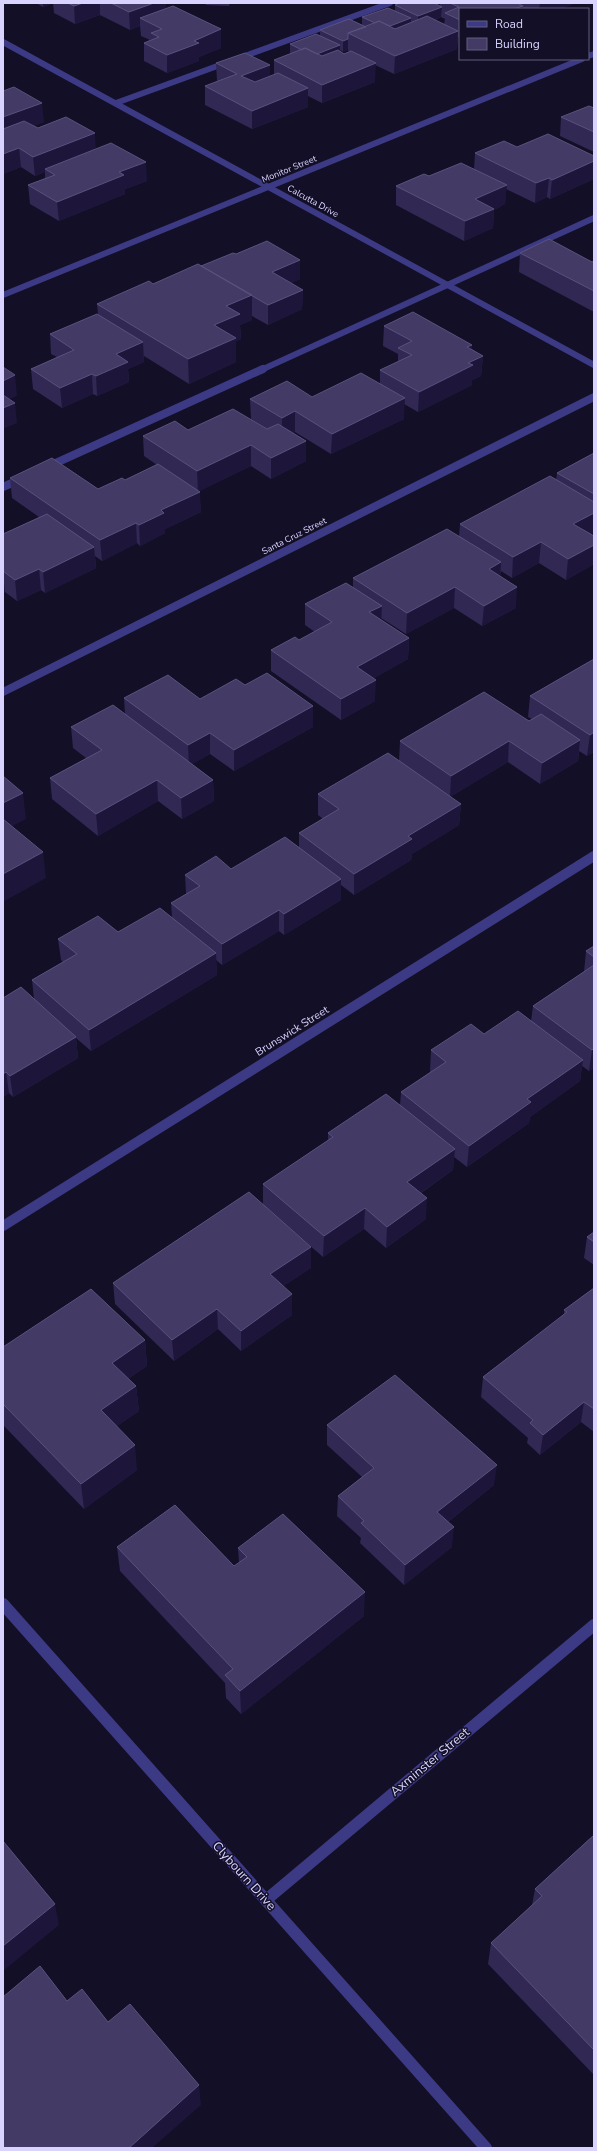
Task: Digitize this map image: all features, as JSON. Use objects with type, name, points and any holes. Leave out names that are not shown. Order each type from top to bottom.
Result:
[{"type":"street","points":[[116,103],[390,3]]},
{"type":"street","name":"Calcutta Drive","points":[[3,42],[594,365]]},
{"type":"street","name":"Monitor Street","points":[[3,295],[580,60]]},
{"type":"street","points":[[3,487],[594,218]]},
{"type":"street","name":"Santa Cruz Street","points":[[3,692],[594,397]]},
{"type":"street","name":"Brunswick Street","points":[[3,1226],[594,856]]},
{"type":"street","name":"Clybourn Drive","points":[[3,1604],[486,2148]]},
{"type":"street","name":"Axminster Street","points":[[266,1900],[594,1625]]},
{"type":"building","points":[[68,3],[83,3],[74,6]]},
{"type":"building","points":[[111,3],[154,3],[129,12]]},
{"type":"building","points":[[400,3],[434,3],[442,7],[418,16],[395,5]]},
{"type":"building","points":[[450,3],[517,3],[523,6],[517,8],[459,8],[459,20],[445,13],[459,7]]},
{"type":"building","points":[[173,6],[221,29],[194,41],[199,43],[167,55],[144,43],[159,37],[151,33],[162,29],[140,18]]},
{"type":"building","points":[[388,8],[411,18],[390,26],[379,21],[375,23],[362,17]]},
{"type":"building","points":[[427,16],[458,31],[395,56],[348,33],[379,21],[395,29]]},
{"type":"building","points":[[349,19],[366,27],[348,33],[348,39],[343,41],[320,30]]},
{"type":"building","points":[[316,34],[340,45],[317,54],[305,48],[302,50],[290,44]]},
{"type":"building","points":[[305,48],[322,56],[338,50],[344,54],[351,51],[376,63],[322,85],[274,60]]},
{"type":"building","points":[[245,53],[270,65],[241,76],[255,82],[278,73],[308,88],[252,111],[205,86],[237,74],[216,63]]},
{"type":"building","points":[[14,87],[42,103],[3,117],[3,91]]},
{"type":"building","points":[[589,106],[594,108],[594,132],[561,117]]},
{"type":"building","points":[[66,117],[95,133],[33,157],[19,148],[3,154],[3,129],[24,121],[38,128]]},
{"type":"building","points":[[548,134],[594,156],[594,161],[552,180],[549,178],[536,183],[475,153],[504,141],[517,147]]},
{"type":"building","points":[[111,143],[146,162],[119,172],[124,175],[57,202],[28,185],[55,175],[45,169]]},
{"type":"building","points":[[461,163],[507,185],[475,199],[494,209],[465,221],[396,186],[424,174],[429,176]]},
{"type":"building","points":[[549,239],[592,262],[594,261],[594,291],[520,253]]},
{"type":"building","points":[[267,241],[300,260],[272,272],[303,290],[268,305],[201,266],[233,253],[236,254]]},
{"type":"building","points":[[198,264],[252,295],[226,306],[240,314],[214,325],[236,338],[188,359],[97,304],[149,281],[153,284]]},
{"type":"building","points":[[413,312],[472,345],[467,347],[483,356],[468,363],[473,365],[419,392],[380,370],[412,355],[398,348],[412,341],[384,326]]},
{"type":"building","points":[[97,314],[143,342],[116,354],[128,362],[96,376],[92,374],[60,388],[31,369],[74,350],[50,334]]},
{"type":"building","points":[[3,367],[15,375],[3,381]]},
{"type":"building","points":[[361,373],[405,398],[332,434],[295,411],[282,418],[250,399],[287,381],[312,397]]},
{"type":"building","points":[[3,395],[15,403],[3,408]]},
{"type":"building","points":[[233,409],[267,429],[278,424],[306,441],[271,458],[251,445],[197,471],[143,436],[175,421],[188,430]]},
{"type":"building","points":[[594,453],[594,494],[557,473]]},
{"type":"building","points":[[52,458],[98,489],[122,478],[125,480],[158,464],[200,492],[161,510],[164,513],[139,525],[136,523],[100,540],[10,478]]},
{"type":"building","points":[[550,476],[594,502],[594,513],[573,524],[594,536],[594,545],[568,559],[541,542],[513,557],[460,524]]},
{"type":"building","points":[[47,514],[94,547],[43,572],[39,569],[15,580],[3,571],[3,534]]},
{"type":"building","points":[[447,529],[501,562],[489,569],[517,587],[484,606],[455,587],[407,613],[353,578]]},
{"type":"building","points":[[346,583],[382,606],[369,612],[409,638],[357,667],[376,680],[341,699],[271,650],[295,637],[299,640],[332,622],[305,604]]},
{"type":"building","points":[[594,659],[594,732],[590,735],[530,696]]},
{"type":"building","points":[[267,673],[313,706],[234,750],[210,733],[188,745],[124,698],[168,675],[200,699],[236,679],[245,685]]},
{"type":"building","points":[[484,692],[529,721],[541,714],[580,740],[542,763],[509,741],[451,776],[400,741]]},
{"type":"building","points":[[113,705],[213,780],[181,798],[157,780],[96,814],[50,778],[102,750],[71,727]]},
{"type":"building","points":[[388,753],[461,804],[408,836],[412,839],[354,874],[299,833],[339,809],[318,794]]},
{"type":"building","points":[[3,776],[23,793],[3,803]]},
{"type":"building","points":[[3,819],[43,852],[3,874]]},
{"type":"building","points":[[285,837],[341,879],[284,914],[279,910],[222,944],[171,903],[200,886],[185,875],[216,856],[231,869]]},
{"type":"building","points":[[160,908],[216,953],[89,1030],[32,980],[77,954],[58,939],[98,916],[118,932]]},
{"type":"building","points":[[594,946],[594,957],[586,951]]},
{"type":"building","points":[[594,965],[594,1048],[592,1050],[533,1006]]},
{"type":"building","points":[[21,987],[76,1037],[10,1076],[6,1072],[3,1074],[3,998]]},
{"type":"building","points":[[518,1011],[583,1060],[527,1099],[531,1102],[469,1146],[401,1092],[446,1062],[431,1050],[471,1024],[484,1034]]},
{"type":"building","points":[[386,1094],[455,1149],[407,1182],[427,1198],[387,1227],[365,1208],[324,1236],[263,1184],[333,1137],[328,1133]]},
{"type":"building","points":[[249,1192],[311,1247],[270,1274],[292,1294],[241,1331],[217,1309],[172,1340],[113,1283]]},
{"type":"building","points":[[594,1232],[594,1242],[587,1237]]},
{"type":"building","points":[[594,1288],[594,1409],[584,1402],[543,1435],[530,1423],[533,1420],[483,1377],[567,1312],[564,1310]]},
{"type":"building","points":[[91,1289],[145,1340],[112,1363],[136,1386],[101,1410],[135,1445],[81,1484],[3,1404],[3,1347]]},
{"type":"building","points":[[395,1375],[497,1465],[437,1512],[454,1527],[405,1565],[361,1523],[364,1521],[338,1496],[374,1468],[327,1425]]},
{"type":"building","points":[[175,1505],[234,1566],[247,1557],[238,1548],[283,1514],[365,1592],[240,1691],[225,1675],[233,1669],[117,1547]]},
{"type":"building","points":[[594,1835],[594,2050],[491,1943],[542,1896],[535,1889]]},
{"type":"building","points":[[3,1841],[55,1904],[3,1946]]},
{"type":"building","points":[[40,1966],[67,2001],[82,1989],[108,2022],[130,2004],[199,2085],[129,2148],[3,2148],[3,1997]]}]
